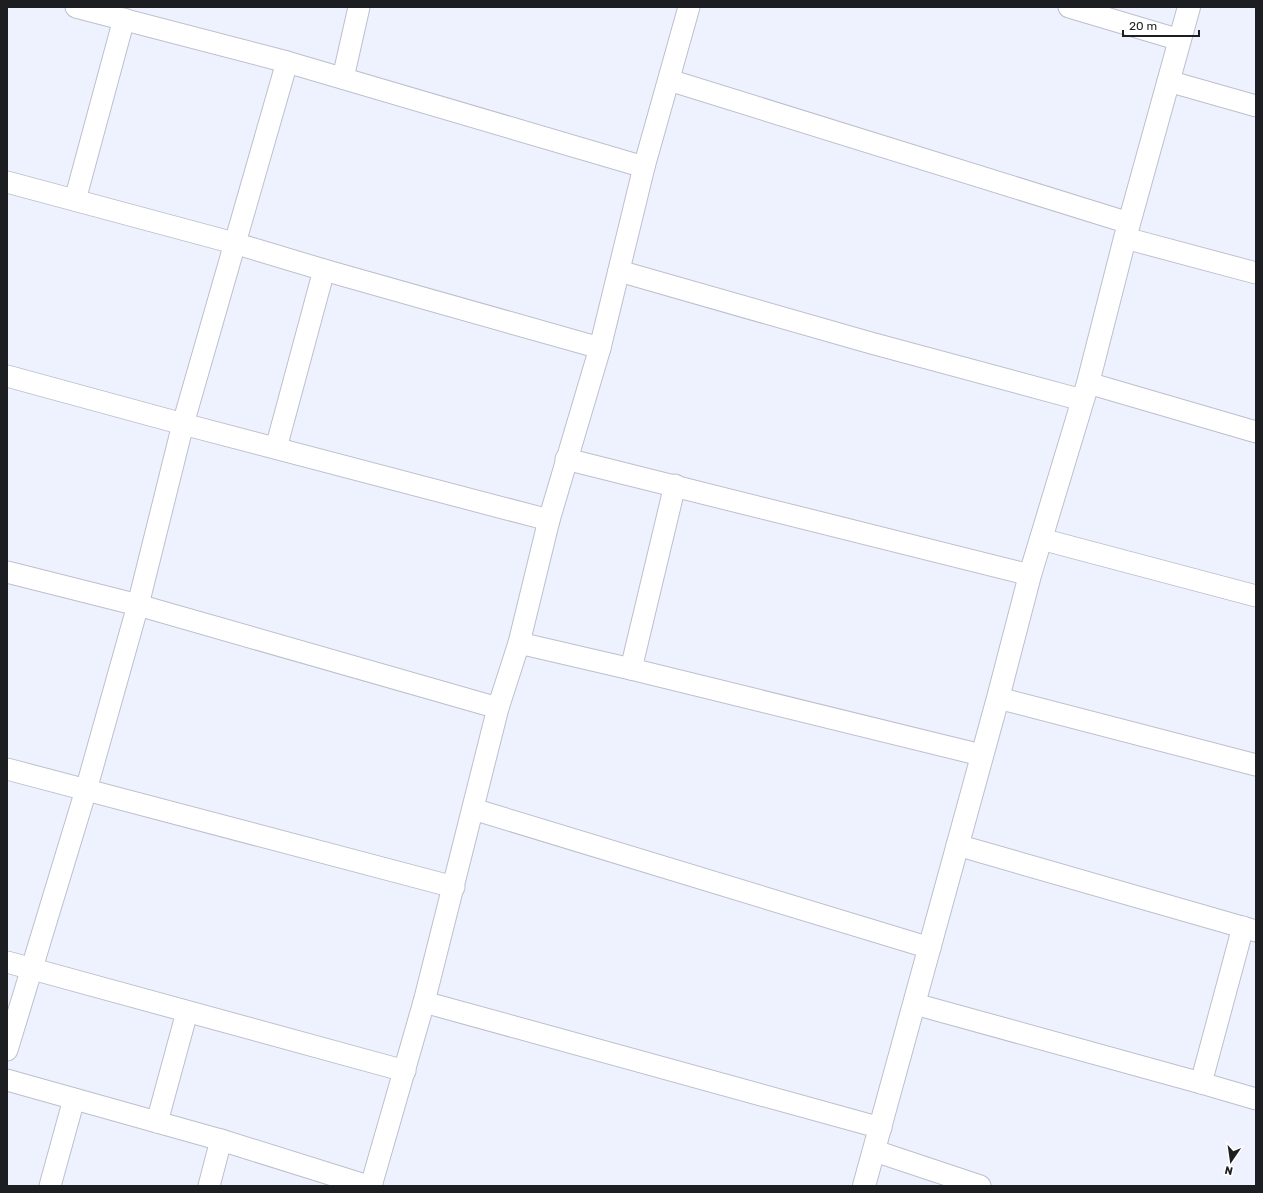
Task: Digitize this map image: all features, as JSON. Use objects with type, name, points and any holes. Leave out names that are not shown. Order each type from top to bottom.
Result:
[{"type":"main road","points":[[864,1186],[930,948],[981,755],[998,698],[1030,575],[1085,392],[1127,231],[1189,7]]},
{"type":"street","points":[[76,7],[287,62],[644,167]]},
{"type":"street","points":[[342,78],[359,7]]},
{"type":"street","points":[[7,1080],[221,1140],[370,1186],[424,1002],[498,708],[519,642],[549,520],[566,459],[600,348],[644,167],[690,7]]},
{"type":"street","points":[[1069,7],[1180,40]]},
{"type":"street","points":[[75,200],[124,19]]},
{"type":"street","points":[[7,1050],[86,790],[138,606],[183,424],[287,62]]},
{"type":"street","points":[[669,80],[1256,273]]},
{"type":"street","points":[[1168,81],[1256,106]]},
{"type":"street","points":[[7,182],[234,243],[600,348]]},
{"type":"street","points":[[276,448],[324,270]]},
{"type":"street","points":[[619,271],[871,343],[1256,432]]},
{"type":"street","points":[[7,376],[549,520]]},
{"type":"street","points":[[566,459],[675,485],[1030,575]]},
{"type":"street","points":[[631,669],[675,485]]},
{"type":"street","points":[[1041,539],[1256,596]]},
{"type":"street","points":[[7,572],[138,606],[498,708]]},
{"type":"street","points":[[519,642],[981,755]]},
{"type":"street","points":[[998,698],[1256,765]]},
{"type":"street","points":[[7,769],[454,887]]},
{"type":"street","points":[[473,809],[930,948]]},
{"type":"street","points":[[957,845],[1250,929],[1202,1083]]},
{"type":"street","points":[[7,962],[405,1071]]},
{"type":"street","points":[[424,1002],[881,1128]]},
{"type":"street","points":[[914,1004],[1256,1099]]},
{"type":"street","points":[[157,1122],[187,1012]]},
{"type":"street","points":[[50,1186],[74,1099]]},
{"type":"street","points":[[209,1186],[221,1140]]},
{"type":"street","points":[[874,1150],[980,1186]]}]
